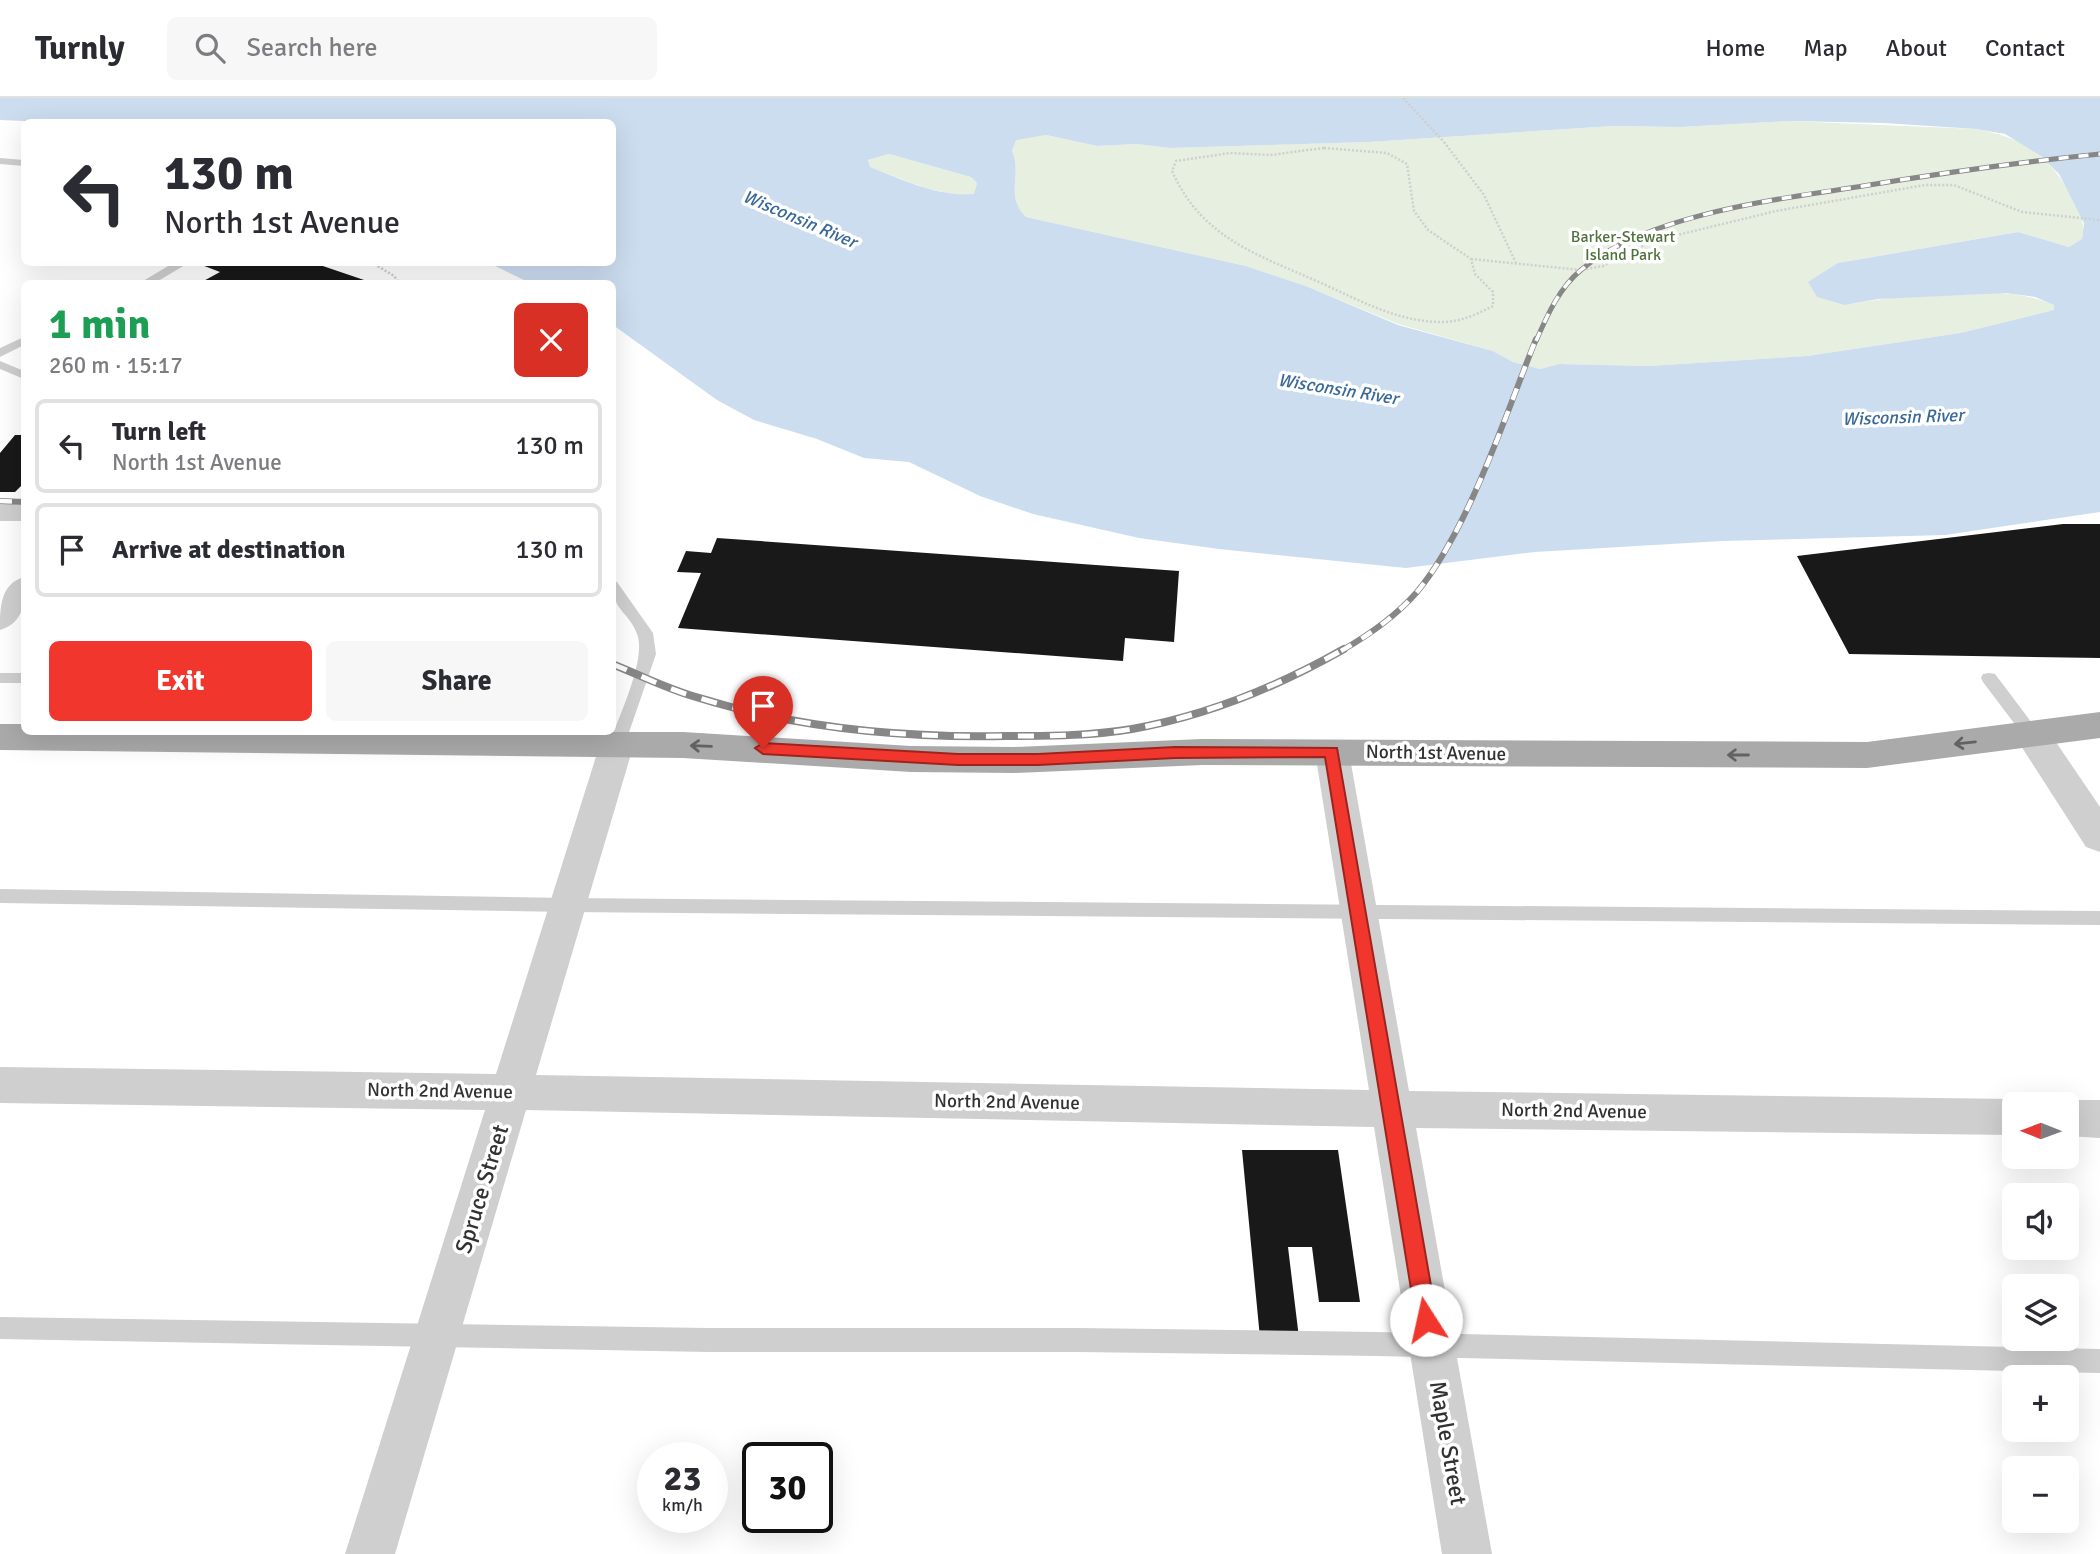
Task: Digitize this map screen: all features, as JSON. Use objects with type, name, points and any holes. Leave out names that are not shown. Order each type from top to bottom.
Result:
[{"type":"main road","name":"North 1st Avenue","points":[[0,737],[241,736],[617,744],[748,747],[958,760],[1038,760],[1175,752],[1867,755],[2100,725]]},
{"type":"street","points":[[0,512],[21,513]]},
{"type":"street","points":[[2032,735],[2100,837]]},
{"type":"street","name":"Spruce Street","points":[[370,1554],[617,744]]},
{"type":"street","name":"Maple Street","points":[[1332,752],[1467,1554]]},
{"type":"street","name":"North 2nd Avenue","points":[[0,1085],[2002,1117]]},
{"type":"street","points":[[2079,1118],[2100,1119]]},
{"type":"lane","points":[[0,161],[21,163]]},
{"type":"lane","points":[[151,280],[177,266]]},
{"type":"lane","points":[[0,353],[21,342]]},
{"type":"lane","points":[[0,365],[21,374]]},
{"type":"lane","points":[[616,591],[645,633],[648,654],[617,744]]},
{"type":"lane","points":[[0,678],[21,678]]},
{"type":"lane","points":[[1989,678],[2032,735]]},
{"type":"lane","points":[[0,896],[568,905],[2100,918]]},
{"type":"lane","points":[[0,1328],[437,1336],[1431,1345],[2100,1361]]},
{"type":"path","points":[[1403,98],[1444,142],[1484,195],[1516,262]]},
{"type":"path","points":[[1471,259],[1470,267],[1476,277],[1493,292],[1493,306],[1468,319],[1441,323],[1377,311],[1352,296],[1243,249],[1190,202],[1176,183],[1172,171],[1176,161],[1230,153],[1270,155],[1324,148],[1387,153],[1407,164],[1414,211],[1428,230],[1448,246],[1471,259],[1581,270],[1603,266],[1623,254],[1657,240],[1776,211],[1924,185],[1954,186],[2010,210],[2100,220]]},
{"type":"path","points":[[378,266],[397,280]]},
{"type":"green space","name":"Barker-Stewart Island Park","points":[[1789,121],[1976,129],[2008,137],[2034,150],[2064,183],[2082,218],[2082,239],[2069,247],[2018,232],[1838,263],[1845,305],[1922,294],[1980,292],[2007,293],[2032,298],[2054,305],[2055,310],[1960,333],[1807,356],[1648,366],[1559,364],[1540,369],[1513,362],[1493,351],[1398,324],[1306,286],[1246,266],[1026,217],[1016,201],[1016,168],[1012,151],[1016,139],[1046,135],[1097,146],[1136,144],[1170,148],[1369,142],[1613,126],[1681,127]]},
{"type":"green space","points":[[889,154],[971,177],[977,183],[974,195],[934,190],[870,167],[868,160]]},
{"type":"water","name":"Wisconsin River","points":[[0,98],[2100,98],[2100,512],[1945,535],[1722,541],[1535,552],[1406,568],[1139,538],[1033,514],[980,496],[909,462],[864,458],[817,439],[754,420],[717,400],[616,327],[616,280],[524,280],[495,266],[616,266],[616,119],[0,120]],"holes":[[[1789,121],[1976,129],[2005,134],[2041,156],[2059,174],[2084,223],[2082,239],[2069,247],[2018,232],[1838,263],[1808,282],[1817,297],[1845,305],[1878,299],[2006,293],[2035,297],[2054,305],[2054,310],[1960,333],[1807,356],[1648,366],[1559,364],[1540,369],[1513,362],[1493,351],[1398,325],[1306,286],[1246,266],[1026,217],[1016,201],[1016,168],[1012,151],[1016,140],[1046,135],[1097,146],[1136,144],[1170,148],[1369,142],[1613,126],[1681,127]],[[889,154],[971,177],[977,183],[974,194],[947,193],[870,167],[868,160]]]},
{"type":"building","points":[[204,266],[323,266],[364,280],[205,280],[220,272]]},
{"type":"building","points":[[15,435],[21,435],[21,486],[15,492],[0,492],[0,453]]},
{"type":"building","points":[[2063,524],[2100,524],[2100,658],[1849,654],[1797,556]]},
{"type":"building","points":[[717,538],[1179,571],[1174,642],[1125,638],[1123,661],[678,628],[701,573],[677,572],[686,551],[711,553]]},
{"type":"building","points":[[1242,1150],[1338,1150],[1360,1302],[1319,1302],[1312,1247],[1288,1247],[1299,1338],[1260,1338]]},
{"type":"railway","points":[[1536,341],[1560,294],[1581,270],[1609,251],[1641,235],[1677,222],[1793,197],[1982,168],[2100,154]]},
{"type":"railway","points":[[1341,651],[1372,632],[1400,609],[1417,592],[1436,566],[1484,471],[1536,339]]},
{"type":"railway","points":[[0,501],[21,502]]},
{"type":"railway","points":[[616,666],[696,697],[734,708],[810,723],[887,733],[1053,736],[1132,729],[1214,708],[1268,687],[1344,649]]},
{"type":"route","points":[[763,748],[890,758],[958,760],[1038,760],[1175,752],[1332,752],[1426,1320]]}]
